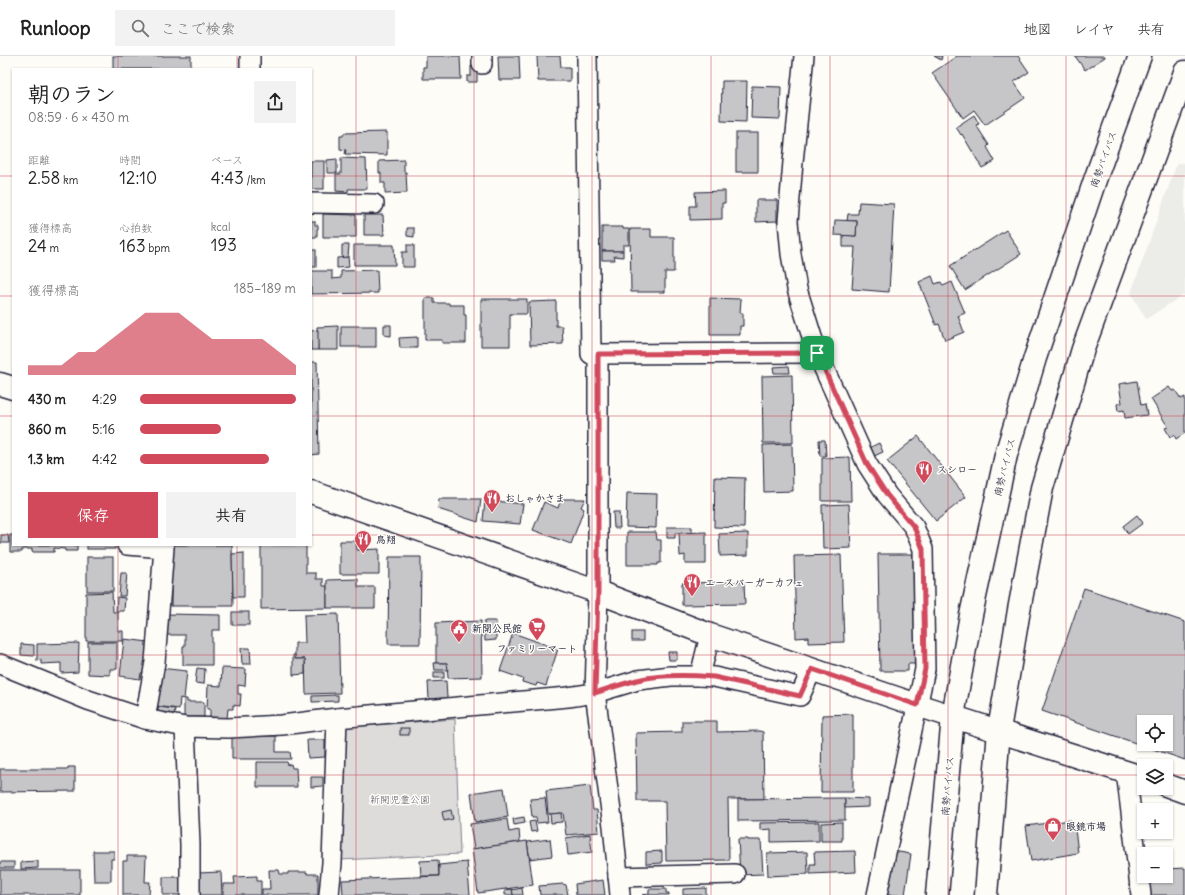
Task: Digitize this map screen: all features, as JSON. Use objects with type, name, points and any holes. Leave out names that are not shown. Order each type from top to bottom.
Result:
[{"type":"main road","name":"南勢バイパス","points":[[937,895],[953,716],[971,615],[1006,455],[1035,358],[1096,177],[1140,56]]},
{"type":"main road","points":[[986,895],[999,730],[1019,610],[1042,488],[1083,348],[1185,72]]},
{"type":"main road","points":[[0,384],[12,388]]},
{"type":"main road","points":[[312,492],[598,592],[710,635],[917,705],[1135,774]]},
{"type":"main road","points":[[1173,788],[1185,792]]},
{"type":"street","points":[[250,56],[250,68]]},
{"type":"street","points":[[587,56],[591,354],[817,353]]},
{"type":"street","points":[[804,56],[788,221],[791,254],[797,289],[817,353],[867,464],[887,495],[914,527],[923,549],[925,669],[877,895]]},
{"type":"street","points":[[312,203],[374,204]]},
{"type":"street","points":[[598,354],[598,592],[595,693],[613,826],[619,886],[734,874]]},
{"type":"street","points":[[139,546],[164,548],[154,662],[145,719]]},
{"type":"street","points":[[700,676],[710,635]]},
{"type":"street","points":[[0,664],[88,700],[145,719],[185,727],[228,728],[282,725],[337,718],[568,697],[595,693],[638,680],[671,676],[714,677],[800,696],[812,669]]},
{"type":"street","points":[[329,895],[332,863],[337,718]]},
{"type":"street","points":[[185,727],[190,844],[190,895]]},
{"type":"street","points":[[1135,774],[1141,895]]},
{"type":"shaded area","points":[[1177,163],[1185,163],[1185,294],[1146,319],[1131,293]]},
{"type":"green space","name":"新開児童公園","points":[[455,719],[460,854],[340,860],[346,727]]},
{"type":"building","points":[[113,56],[191,56],[191,68],[113,68]]},
{"type":"building","points":[[426,56],[460,56],[461,79],[423,79],[423,67],[426,67]]},
{"type":"building","points":[[498,56],[519,56],[520,80],[499,80]]},
{"type":"building","points":[[537,56],[560,56],[561,67],[570,67],[570,81],[538,81]]},
{"type":"building","points":[[934,56],[942,56],[941,60]]},
{"type":"building","points":[[957,56],[1018,56],[1029,72],[1014,82],[1025,98],[985,125],[974,110],[963,118],[932,73]]},
{"type":"building","points":[[1075,56],[1105,56],[1105,57],[1085,70]]},
{"type":"building","points":[[471,66],[477,66],[477,82],[467,82],[467,76],[471,76]]},
{"type":"building","points":[[722,81],[747,81],[746,122],[721,121]]},
{"type":"building","points":[[752,86],[781,87],[780,119],[751,118]]},
{"type":"building","points":[[974,115],[979,124],[976,125],[989,145],[987,147],[995,161],[982,168],[962,134],[961,135],[956,127]]},
{"type":"building","points":[[387,132],[387,155],[345,154],[346,150],[340,149],[340,136],[343,136],[344,133]]},
{"type":"building","points":[[736,133],[758,133],[758,172],[736,172]]},
{"type":"building","points":[[341,158],[366,159],[367,189],[348,189],[348,192],[336,191],[336,174],[341,174]]},
{"type":"building","points":[[337,159],[337,173],[327,173],[327,160]]},
{"type":"building","points":[[404,160],[407,193],[385,194],[385,183],[381,183],[381,173],[379,173],[379,161]]},
{"type":"building","points":[[312,161],[324,161],[324,189],[312,189]]},
{"type":"building","points":[[725,191],[725,203],[722,203],[722,219],[690,220],[690,206],[696,206],[695,192]]},
{"type":"building","points":[[756,200],[777,200],[777,221],[756,222]]},
{"type":"building","points":[[859,202],[894,204],[889,292],[852,289],[855,247],[843,247],[843,235],[856,236],[857,221],[847,221],[848,214],[858,214]]},
{"type":"building","points":[[323,214],[356,215],[356,237],[323,237]]},
{"type":"building","points":[[364,215],[383,215],[384,235],[364,235]]},
{"type":"building","points":[[835,220],[857,221],[856,236],[834,235]]},
{"type":"building","points":[[312,221],[315,221],[315,225],[318,225],[317,237],[312,237]]},
{"type":"building","points":[[602,227],[623,227],[623,229],[629,229],[629,245],[623,245],[623,251],[602,251]]},
{"type":"building","points":[[407,228],[414,228],[414,237],[407,236]]},
{"type":"building","points":[[630,229],[651,229],[651,237],[674,237],[674,272],[665,272],[665,292],[631,292]]},
{"type":"building","points":[[1006,230],[1021,254],[965,290],[950,266]]},
{"type":"building","points":[[342,245],[349,245],[348,257],[342,258]]},
{"type":"building","points":[[354,245],[394,245],[395,265],[354,265]]},
{"type":"building","points":[[407,245],[414,245],[414,267],[402,267],[402,252],[407,252]]},
{"type":"building","points":[[312,250],[316,250],[316,267],[312,267]]},
{"type":"building","points":[[602,251],[623,251],[623,257],[614,256],[615,260],[602,260]]},
{"type":"building","points":[[348,257],[349,267],[337,268],[337,258]]},
{"type":"building","points":[[377,270],[378,293],[312,294],[312,271],[332,271],[332,279],[341,278],[341,271]]},
{"type":"building","points":[[932,276],[935,284],[941,282],[943,286],[952,282],[965,313],[958,316],[964,332],[945,340],[939,324],[936,325],[919,282]]},
{"type":"building","points":[[425,298],[434,298],[434,303],[464,305],[464,315],[466,315],[466,343],[442,343],[442,340],[425,340]]},
{"type":"building","points":[[710,298],[741,299],[740,313],[743,313],[743,326],[740,326],[740,335],[710,335]]},
{"type":"building","points":[[481,299],[527,299],[527,314],[510,314],[510,346],[481,346]]},
{"type":"building","points":[[556,301],[556,326],[562,326],[563,344],[530,345],[529,302]]},
{"type":"building","points":[[384,325],[391,325],[391,336],[384,335]]},
{"type":"building","points":[[338,326],[338,350],[318,350],[317,327]]},
{"type":"building","points":[[341,326],[376,326],[376,347],[341,347]]},
{"type":"building","points":[[318,330],[318,350],[312,350],[312,331]]},
{"type":"building","points":[[417,337],[417,348],[400,348],[399,338]]},
{"type":"building","points":[[312,362],[317,362],[319,454],[312,455]]},
{"type":"building","points":[[789,366],[790,373],[774,373],[773,367]]},
{"type":"building","points":[[792,375],[793,443],[763,443],[762,376]]},
{"type":"building","points":[[1137,381],[1141,405],[1145,404],[1147,415],[1125,418],[1124,410],[1118,411],[1117,404],[1122,403],[1119,384]]},
{"type":"building","points":[[1169,387],[1172,391],[1175,390],[1181,399],[1185,397],[1185,433],[1176,439],[1174,435],[1170,437],[1165,428],[1168,427],[1151,399]]},
{"type":"building","points":[[918,436],[966,497],[936,521],[887,461]]},
{"type":"building","points":[[819,440],[825,440],[826,456],[820,456]]},
{"type":"building","points":[[879,443],[883,452],[874,456],[871,447]]},
{"type":"building","points":[[792,444],[793,491],[764,492],[763,445]]},
{"type":"building","points":[[850,457],[851,501],[822,501],[822,458]]},
{"type":"building","points":[[715,477],[745,478],[744,528],[714,527]]},
{"type":"building","points":[[627,493],[657,494],[656,528],[626,527]]},
{"type":"building","points":[[439,499],[481,499],[478,522],[438,509]]},
{"type":"building","points":[[561,499],[585,499],[581,507],[584,509],[571,544],[533,530],[544,502],[558,508]]},
{"type":"building","points":[[485,500],[523,504],[520,524],[483,521]]},
{"type":"building","points":[[849,504],[851,548],[823,549],[822,505]]},
{"type":"building","points":[[613,512],[619,512],[620,528],[614,528]]},
{"type":"building","points":[[1137,515],[1143,523],[1128,534],[1123,526]]},
{"type":"building","points":[[667,527],[692,527],[692,533],[675,533],[675,538],[667,538]]},
{"type":"building","points":[[627,532],[656,532],[657,540],[661,540],[661,563],[658,563],[658,565],[627,565]]},
{"type":"building","points":[[706,532],[706,564],[685,564],[685,555],[680,556],[679,533]]},
{"type":"building","points":[[748,533],[748,555],[720,556],[719,534]]},
{"type":"building","points":[[1,535],[8,535],[9,543],[1,543]]},
{"type":"building","points":[[10,535],[12,535],[12,546],[77,546],[77,551],[65,551],[65,549],[54,548],[54,552],[32,552],[32,549],[22,549],[22,552],[10,552]]},
{"type":"building","points":[[340,541],[356,541],[357,550],[379,549],[379,574],[340,574]]},
{"type":"building","points":[[87,546],[115,546],[115,549],[87,549]]},
{"type":"building","points":[[171,546],[232,546],[233,606],[171,606]]},
{"type":"building","points":[[261,546],[306,546],[306,573],[316,573],[316,579],[323,579],[323,586],[327,586],[327,608],[261,609]]},
{"type":"building","points":[[244,553],[244,597],[233,597],[232,554]]},
{"type":"building","points":[[878,554],[913,554],[915,664],[908,664],[908,671],[880,671]]},
{"type":"building","points":[[841,555],[844,642],[808,643],[808,637],[796,638],[794,556]]},
{"type":"building","points":[[87,557],[113,557],[113,591],[87,591]]},
{"type":"building","points":[[389,557],[421,557],[420,644],[388,644]]},
{"type":"building","points":[[121,573],[127,573],[125,596],[119,596]]},
{"type":"building","points":[[358,579],[358,587],[375,587],[375,608],[327,608],[327,580]]},
{"type":"building","points":[[744,582],[745,604],[682,605],[682,583]]},
{"type":"building","points":[[1084,588],[1185,622],[1185,760],[1159,751],[1173,751],[1173,715],[1137,715],[1137,744],[1042,711]]},
{"type":"building","points":[[112,592],[113,612],[118,612],[118,631],[123,631],[123,641],[86,641],[86,593]]},
{"type":"building","points":[[117,597],[125,598],[124,611],[116,611]]},
{"type":"building","points":[[232,612],[249,612],[249,625],[232,625]]},
{"type":"building","points":[[167,614],[220,615],[220,630],[212,630],[212,665],[183,665],[183,646],[185,646],[185,635],[166,635]]},
{"type":"building","points":[[338,614],[340,693],[306,694],[305,659],[295,659],[295,643],[305,643],[304,615]]},
{"type":"building","name":"新開公民館","points":[[481,621],[482,677],[448,678],[447,663],[436,663],[436,623]]},
{"type":"building","points":[[484,621],[496,621],[496,640],[485,641]]},
{"type":"building","points":[[632,632],[643,632],[643,641],[632,641]]},
{"type":"building","points":[[513,633],[558,649],[546,686],[537,683],[536,686],[522,682],[523,679],[500,671]]},
{"type":"building","points":[[124,639],[149,642],[145,673],[141,673],[140,679],[120,676]]},
{"type":"building","points":[[88,642],[117,642],[117,669],[110,669],[110,675],[88,674]]},
{"type":"building","points":[[79,643],[78,672],[61,673],[61,663],[41,664],[41,660],[37,661],[37,644]]},
{"type":"building","points":[[21,644],[34,645],[34,656],[21,655]]},
{"type":"building","points":[[241,648],[250,648],[251,664],[242,664]]},
{"type":"building","points":[[668,652],[677,652],[677,660],[669,660]]},
{"type":"building","points":[[293,655],[295,655],[295,659],[305,659],[305,674],[293,675]]},
{"type":"building","points":[[434,663],[447,663],[448,670],[435,670]]},
{"type":"building","points":[[159,668],[187,671],[184,699],[180,698],[179,709],[155,706]]},
{"type":"building","points":[[197,668],[205,669],[204,684],[195,683]]},
{"type":"building","points":[[222,668],[246,669],[245,686],[238,685],[238,694],[241,694],[240,706],[233,705],[233,709],[228,709],[227,718],[210,717],[210,709],[207,709],[208,685],[221,686]]},
{"type":"building","points":[[434,672],[444,672],[444,678],[434,678]]},
{"type":"building","points":[[446,681],[447,698],[429,699],[428,682]]},
{"type":"building","points":[[338,695],[338,701],[312,702],[312,696]]},
{"type":"building","points":[[184,699],[187,699],[187,702],[204,702],[204,717],[184,717]]},
{"type":"building","points":[[158,707],[175,709],[174,714],[158,712]]},
{"type":"building","points":[[853,714],[853,792],[821,792],[822,715]]},
{"type":"building","points":[[682,721],[717,721],[717,732],[763,732],[764,799],[728,799],[729,860],[666,861],[665,801],[637,801],[636,733],[682,732]]},
{"type":"building","points":[[400,728],[409,728],[409,735],[400,735]]},
{"type":"building","points":[[232,736],[276,736],[276,752],[290,752],[291,759],[232,759]]},
{"type":"building","points":[[307,740],[325,740],[325,757],[308,758]]},
{"type":"building","points":[[257,762],[287,762],[288,765],[291,764],[292,768],[296,768],[297,787],[257,787]]},
{"type":"building","points":[[68,767],[75,767],[75,791],[0,792],[0,769],[68,769]]},
{"type":"building","points":[[311,777],[323,777],[323,786],[311,787]]},
{"type":"building","points":[[590,786],[593,810],[597,810],[599,832],[566,835],[563,813],[548,814],[546,791]]},
{"type":"building","points":[[504,788],[508,817],[475,822],[471,793]]},
{"type":"building","points":[[545,798],[548,822],[537,823],[536,817],[532,817],[530,799]]},
{"type":"building","points":[[845,798],[845,820],[738,821],[738,799]]},
{"type":"building","points":[[845,798],[869,799],[869,807],[845,808]]},
{"type":"building","points":[[451,810],[453,819],[444,821],[442,812]]},
{"type":"building","points":[[561,813],[562,822],[551,823],[550,814]]},
{"type":"building","points":[[524,817],[525,823],[514,825],[513,819]]},
{"type":"building","points":[[507,819],[509,832],[519,830],[520,842],[474,849],[470,824]]},
{"type":"building","name":"眼鏡市場","points":[[1071,820],[1072,829],[1075,829],[1078,853],[1031,861],[1026,826]]},
{"type":"building","points":[[535,821],[537,831],[531,832],[529,822]]},
{"type":"building","points":[[819,822],[819,841],[771,842],[771,829],[760,830],[760,823]]},
{"type":"building","points":[[842,822],[842,841],[821,841],[821,823]]},
{"type":"building","points":[[590,834],[592,852],[568,855],[566,838]]},
{"type":"building","points":[[550,839],[552,856],[530,859],[527,842]]},
{"type":"building","points":[[738,839],[761,840],[763,874],[740,875]]},
{"type":"building","points":[[527,841],[533,885],[478,893],[472,849]]},
{"type":"building","points":[[93,851],[114,851],[114,859],[111,859],[111,881],[94,881]]},
{"type":"building","points":[[662,851],[662,863],[646,864],[646,852]]},
{"type":"building","points":[[855,851],[856,872],[810,874],[810,864],[815,864],[814,852]]},
{"type":"building","points":[[893,851],[911,854],[905,895],[887,895]]},
{"type":"building","points":[[807,852],[808,874],[768,876],[767,853]]},
{"type":"building","points":[[127,856],[146,856],[145,882],[150,882],[149,895],[123,895],[123,861],[127,861]]},
{"type":"building","points":[[438,860],[439,876],[421,876],[420,861]]},
{"type":"building","points":[[38,861],[38,868],[21,869],[21,862]]},
{"type":"building","points":[[0,862],[14,862],[14,868],[0,868]]},
{"type":"building","points":[[467,862],[470,895],[343,895],[342,880],[439,876],[439,865]]},
{"type":"building","points":[[1185,868],[1185,895],[1149,895],[1148,883],[1173,883],[1173,869]]},
{"type":"building","points":[[0,870],[80,870],[80,895],[0,895]]},
{"type":"building","points":[[269,870],[279,870],[280,874],[288,874],[288,872],[307,872],[307,874],[318,874],[318,895],[262,895],[262,889],[270,889]]},
{"type":"building","points":[[221,872],[222,895],[198,895],[198,873]]},
{"type":"building","points":[[257,876],[257,881],[261,881],[261,895],[223,895],[223,884],[235,884],[234,877]]},
{"type":"building","points":[[163,877],[181,877],[181,895],[163,895]]},
{"type":"building","points":[[603,880],[605,895],[576,895],[575,884]]},
{"type":"building","points":[[566,885],[568,895],[540,895],[539,886]]},
{"type":"building","points":[[522,888],[523,895],[513,895],[512,890]]},
{"type":"building","points":[[706,888],[706,895],[683,895],[683,889]]},
{"type":"building","points":[[512,889],[513,895],[505,895],[505,890]]},
{"type":"building","points":[[649,889],[666,889],[666,893],[669,893],[669,895],[642,895],[649,894]]},
{"type":"place","name":"スシロー","points":[[924,484]]},
{"type":"place","name":"おしゃかさま","points":[[492,513]]},
{"type":"place","name":"鳥翔","points":[[363,554]]},
{"type":"place","name":"エースバーガーカフェ","points":[[692,597]]},
{"type":"place","name":"ファミリーマート","points":[[537,641]]},
{"type":"place","name":"新開公民館","points":[[459,643]]},
{"type":"place","name":"眼鏡市場","points":[[1053,841]]},
{"type":"route","points":[[817,353],[867,464],[887,495],[914,527],[923,549],[925,669],[917,705],[812,669],[800,696],[714,677],[700,676],[671,676],[638,680],[595,693],[598,592],[598,354],[817,353]]}]
